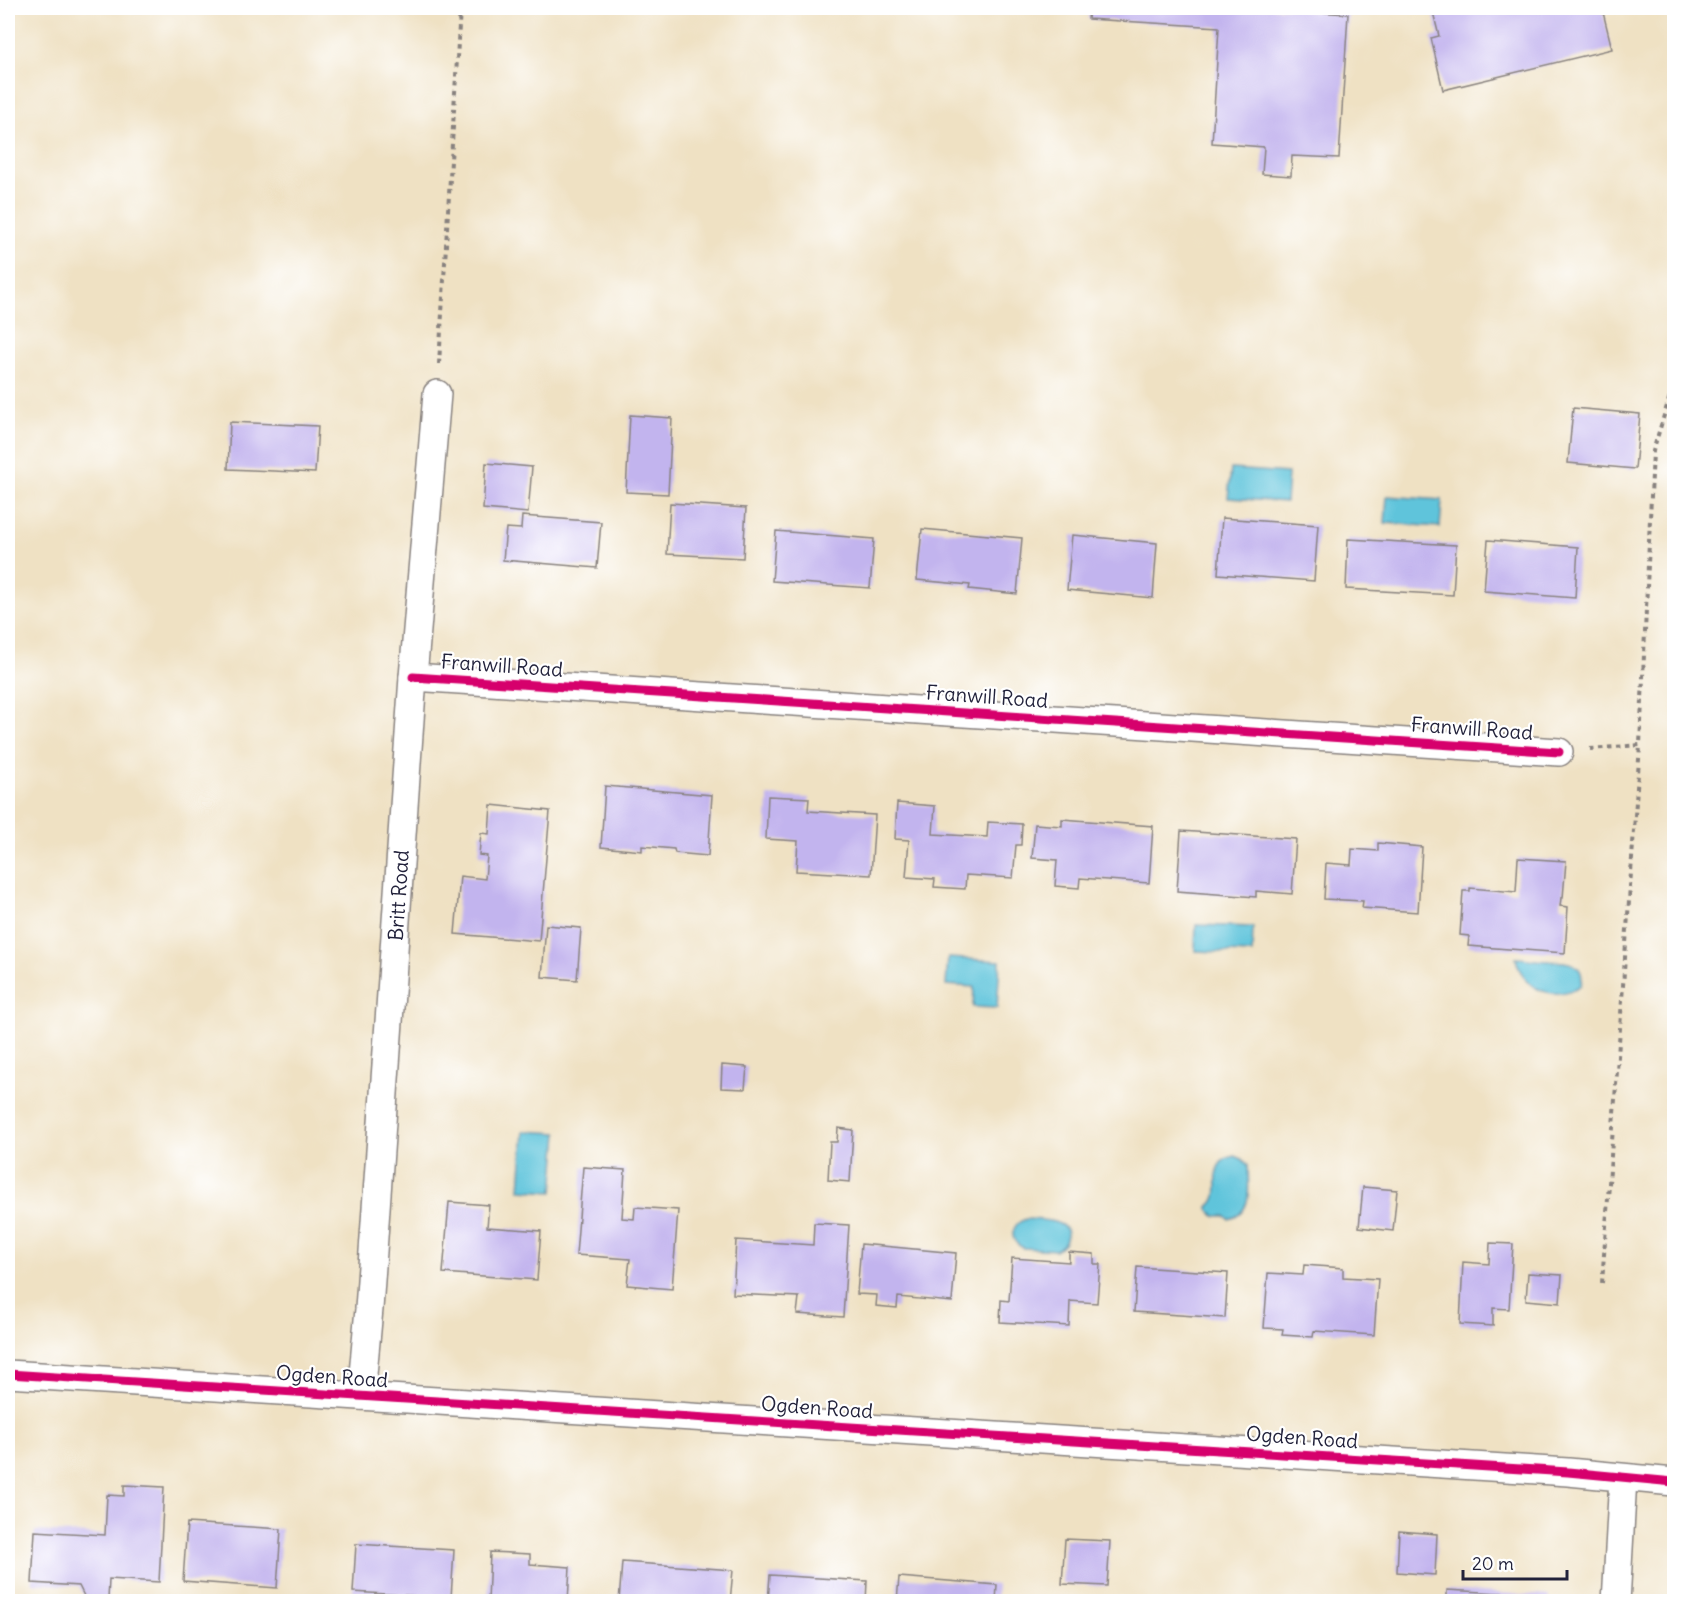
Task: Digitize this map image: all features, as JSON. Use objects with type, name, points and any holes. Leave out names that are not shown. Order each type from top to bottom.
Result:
[{"type":"street","name":"Britt Road","points":[[361,1396],[437,394]]},
{"type":"street","name":"Franwill Road","points":[[414,677],[1559,752]]},
{"type":"street","name":"Ogden Road","points":[[8,1374],[1568,1472],[1674,1482]]},
{"type":"street","points":[[1616,1602],[1623,1478]]},
{"type":"path","points":[[437,394],[460,8]]},
{"type":"path","points":[[1602,1283],[1640,745],[1653,451],[1674,383]]},
{"type":"path","points":[[1559,752],[1640,745]]},
{"type":"water","points":[[1231,469],[1288,473],[1286,502],[1228,498]]},
{"type":"water","points":[[1387,496],[1442,500],[1440,527],[1385,523]]},
{"type":"water","points":[[1196,925],[1253,927],[1252,953],[1195,951]]},
{"type":"water","points":[[948,958],[1000,961],[997,1008],[973,1007],[974,987],[946,985]]},
{"type":"water","points":[[1516,958],[1567,962],[1579,969],[1582,975],[1581,985],[1561,993],[1541,990],[1525,978]]},
{"type":"water","points":[[524,1131],[558,1133],[553,1192],[520,1190]]},
{"type":"water","points":[[1235,1156],[1248,1165],[1249,1189],[1246,1205],[1237,1216],[1229,1219],[1225,1216],[1214,1216],[1208,1207],[1214,1202],[1216,1195],[1219,1165],[1225,1159]]},
{"type":"water","points":[[1026,1219],[1051,1221],[1063,1226],[1067,1235],[1064,1242],[1056,1250],[1024,1248],[1019,1245],[1013,1238],[1014,1229]]},
{"type":"building","points":[[1089,8],[1301,8],[1301,11],[1348,14],[1339,158],[1292,156],[1291,176],[1262,174],[1264,147],[1212,143],[1219,27],[1088,19]]},
{"type":"building","points":[[1432,8],[1602,8],[1612,49],[1443,90],[1431,38],[1439,36]]},
{"type":"building","points":[[1573,408],[1640,414],[1635,469],[1568,463]]},
{"type":"building","points":[[630,415],[672,418],[668,494],[626,492]]},
{"type":"building","points":[[230,422],[318,426],[315,473],[228,469]]},
{"type":"building","points":[[486,463],[532,467],[528,513],[483,509]]},
{"type":"building","points":[[670,503],[746,508],[743,558],[667,554]]},
{"type":"building","points":[[522,516],[601,522],[597,568],[503,560],[506,528],[521,529]]},
{"type":"building","points":[[1222,518],[1318,525],[1314,581],[1218,574]]},
{"type":"building","points":[[922,529],[1022,538],[1017,594],[969,589],[970,585],[917,580]]},
{"type":"building","points":[[776,531],[874,539],[870,588],[772,581]]},
{"type":"building","points":[[1072,535],[1157,543],[1153,598],[1067,590]]},
{"type":"building","points":[[1348,539],[1456,545],[1453,595],[1346,589]]},
{"type":"building","points":[[1488,540],[1578,547],[1575,598],[1484,591]]},
{"type":"building","points":[[605,786],[712,795],[708,856],[675,853],[674,849],[642,846],[642,851],[601,847]]},
{"type":"building","points":[[768,796],[809,798],[808,811],[875,815],[871,875],[796,871],[798,841],[766,839]]},
{"type":"building","points":[[897,803],[935,806],[933,834],[987,837],[988,822],[1022,824],[1021,845],[1016,845],[1013,878],[966,875],[965,889],[934,887],[935,879],[906,877],[909,840],[895,839]]},
{"type":"building","points":[[491,805],[550,811],[539,941],[455,934],[460,876],[485,879],[487,856],[479,855],[481,833],[489,834]]},
{"type":"building","points":[[1062,819],[1153,826],[1149,883],[1080,878],[1079,888],[1055,886],[1057,860],[1032,858],[1035,824],[1062,826]]},
{"type":"building","points":[[1181,831],[1296,839],[1292,894],[1256,891],[1256,897],[1177,891]]},
{"type":"building","points":[[1378,843],[1422,847],[1418,912],[1362,908],[1363,901],[1324,899],[1326,863],[1351,865],[1352,849],[1378,851]]},
{"type":"building","points":[[1518,858],[1566,861],[1563,898],[1561,898],[1560,906],[1568,907],[1565,953],[1468,946],[1469,936],[1460,935],[1463,891],[1470,891],[1470,888],[1516,892]]},
{"type":"building","points":[[546,925],[581,928],[577,980],[542,977]]},
{"type":"building","points":[[722,1065],[747,1067],[745,1089],[721,1088]]},
{"type":"building","points":[[838,1128],[853,1130],[850,1182],[828,1180],[830,1142],[837,1142]]},
{"type":"building","points":[[583,1167],[625,1170],[622,1218],[634,1219],[635,1207],[678,1210],[672,1289],[627,1285],[630,1259],[576,1255]]},
{"type":"building","points":[[1363,1187],[1397,1190],[1393,1231],[1359,1227]]},
{"type":"building","points":[[449,1202],[489,1205],[487,1227],[541,1231],[537,1280],[443,1273]]},
{"type":"building","points":[[814,1223],[849,1225],[843,1317],[797,1314],[799,1297],[733,1294],[736,1240],[813,1245]]},
{"type":"building","points":[[1490,1243],[1513,1244],[1509,1309],[1493,1308],[1493,1326],[1460,1324],[1463,1262],[1489,1264]]},
{"type":"building","points":[[861,1244],[956,1253],[952,1302],[898,1297],[897,1308],[876,1306],[877,1295],[857,1294]]},
{"type":"building","points":[[1069,1252],[1094,1254],[1094,1264],[1100,1264],[1097,1303],[1070,1301],[1069,1326],[1000,1322],[1001,1300],[1009,1301],[1012,1258],[1069,1262]]},
{"type":"building","points":[[1304,1265],[1343,1268],[1343,1277],[1378,1279],[1374,1335],[1314,1331],[1313,1337],[1282,1335],[1283,1329],[1264,1328],[1268,1273],[1303,1275]]},
{"type":"building","points":[[1137,1267],[1228,1273],[1225,1318],[1134,1312]]},
{"type":"building","points":[[1528,1273],[1562,1275],[1560,1303],[1526,1300]]},
{"type":"building","points":[[124,1485],[164,1487],[159,1582],[109,1579],[108,1600],[85,1598],[79,1586],[32,1583],[35,1531],[105,1535],[107,1495],[124,1496]]},
{"type":"building","points":[[187,1523],[281,1529],[277,1588],[183,1581]]},
{"type":"building","points":[[1399,1531],[1437,1534],[1435,1575],[1397,1572]]},
{"type":"building","points":[[1065,1539],[1110,1541],[1107,1586],[1062,1584]]},
{"type":"building","points":[[356,1544],[454,1550],[451,1598],[353,1592]]},
{"type":"building","points":[[490,1552],[530,1554],[530,1564],[570,1567],[568,1602],[488,1602]]},
{"type":"building","points":[[622,1562],[733,1570],[730,1602],[619,1602]]},
{"type":"building","points":[[770,1575],[867,1581],[866,1602],[768,1602]]},
{"type":"building","points":[[899,1577],[997,1585],[996,1602],[897,1602]]},
{"type":"building","points":[[1447,1590],[1549,1596],[1549,1602],[1447,1602]]},
{"type":"building","points":[[1061,1597],[1106,1600],[1106,1602],[1061,1602]]},
{"type":"cycle path","points":[[413,677],[1559,752]]},
{"type":"cycle path","points":[[8,1374],[1568,1472],[1674,1482]]}]
